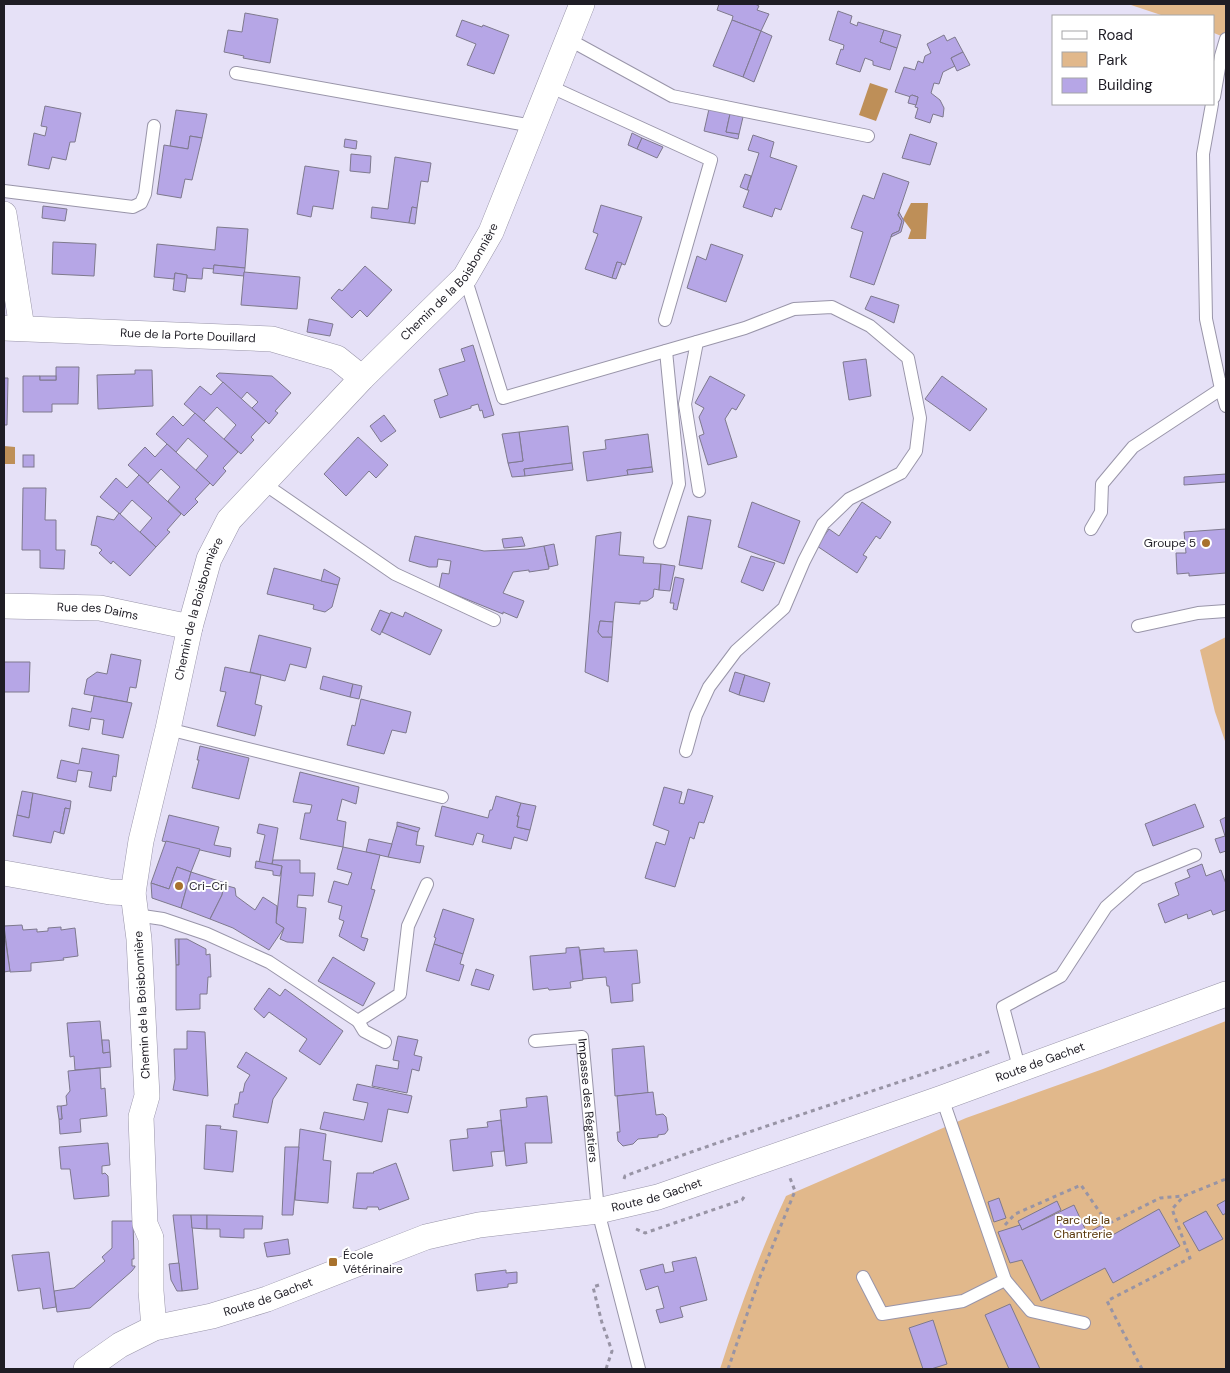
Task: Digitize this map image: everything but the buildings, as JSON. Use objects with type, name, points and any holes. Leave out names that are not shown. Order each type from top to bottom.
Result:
[{"type":"street","name":"Chemin de la Boisbonnière","points":[[154,1328],[151,1291],[151,1238],[145,1224],[140,1117],[147,1096],[139,939],[134,904],[141,841],[190,627],[208,559],[229,520],[362,378],[465,277],[491,232],[582,4]]},
{"type":"street","points":[[4,214],[13,328]]},
{"type":"street","name":"Rue de la Porte Douillard","points":[[13,328],[272,339],[337,358],[362,378]]},
{"type":"street","name":"Rue des Daims","points":[[4,606],[100,608],[190,627]]},
{"type":"street","points":[[4,873],[110,892],[134,904]]},
{"type":"street","name":"Route de Gachet","points":[[86,1369],[120,1345],[154,1328],[212,1316],[267,1299],[426,1237],[479,1225],[598,1211],[658,1197],[1020,1071],[1226,994]]},
{"type":"lane","points":[[568,39],[672,96],[868,136]]},
{"type":"lane","points":[[1215,92],[1224,57],[1226,39]]},
{"type":"lane","points":[[236,73],[532,126]]},
{"type":"lane","points":[[550,86],[711,160],[665,320]]},
{"type":"lane","points":[[1212,105],[1203,154],[1206,319],[1224,387],[1226,406]]},
{"type":"lane","points":[[4,190],[133,207],[141,203],[145,194],[154,126]]},
{"type":"lane","points":[[465,277],[503,398],[745,328],[794,309],[832,307],[870,326],[908,358],[920,418],[916,451],[901,473],[849,498],[823,524],[804,561],[784,608],[736,652],[709,687],[696,715],[686,751]]},
{"type":"lane","points":[[697,342],[685,404],[699,491]]},
{"type":"lane","points":[[660,542],[679,484],[666,351]]},
{"type":"lane","points":[[1091,529],[1101,512],[1102,484],[1133,446],[1224,387]]},
{"type":"lane","points":[[264,483],[395,574],[494,620]]},
{"type":"lane","points":[[1138,626],[1198,613],[1226,610]]},
{"type":"lane","points":[[168,729],[442,797]]},
{"type":"lane","points":[[1020,1071],[1003,1007],[1061,976],[1106,907],[1139,878],[1195,855]]},
{"type":"lane","points":[[358,1021],[400,994],[403,954],[408,926],[427,884]]},
{"type":"lane","points":[[134,904],[163,919],[207,934],[268,962],[358,1021],[364,1031],[385,1042]]},
{"type":"lane","name":"Impasse des Régatiers","points":[[535,1041],[582,1037],[598,1211]]},
{"type":"lane","points":[[942,1098],[1005,1280],[1031,1312],[1084,1323]]},
{"type":"lane","points":[[598,1211],[639,1369]]},
{"type":"lane","points":[[862,1277],[882,1314],[963,1301],[1005,1280]]},
{"type":"path","points":[[598,1211],[626,1176],[1012,1043]]},
{"type":"path","points":[[728,1369],[760,1277],[795,1191],[782,1154]]},
{"type":"path","points":[[988,1232],[1007,1224],[1015,1214],[1081,1185],[1108,1224],[1160,1198],[1184,1196],[1226,1179]]},
{"type":"path","points":[[1142,1369],[1107,1301],[1190,1258],[1172,1209],[1184,1196]]},
{"type":"path","points":[[602,1323],[612,1351],[606,1369]]},
{"type":"green space","points":[[1128,4],[1226,4],[1226,38],[1215,33],[1215,15],[1161,15]]},
{"type":"green space","points":[[1226,637],[1226,744],[1215,712],[1200,650]]},
{"type":"green space","name":"Parc de la Chantrerie","points":[[1226,1021],[1226,1369],[720,1369],[750,1281],[786,1196],[966,1118],[1103,1069]]},
{"type":"shaded area","points":[[870,83],[888,89],[876,121],[859,115]]},
{"type":"shaded area","points":[[911,203],[928,203],[926,239],[908,239],[911,230],[903,219]]},
{"type":"shaded area","points":[[4,446],[15,447],[15,464],[4,464]]},
{"type":"place","name":"Groupe 5","points":[[1206,543]]},
{"type":"place","name":"Cri-Cri","points":[[179,886]]},
{"type":"place","name":"École Vétérinaire","points":[[333,1262]]}]
